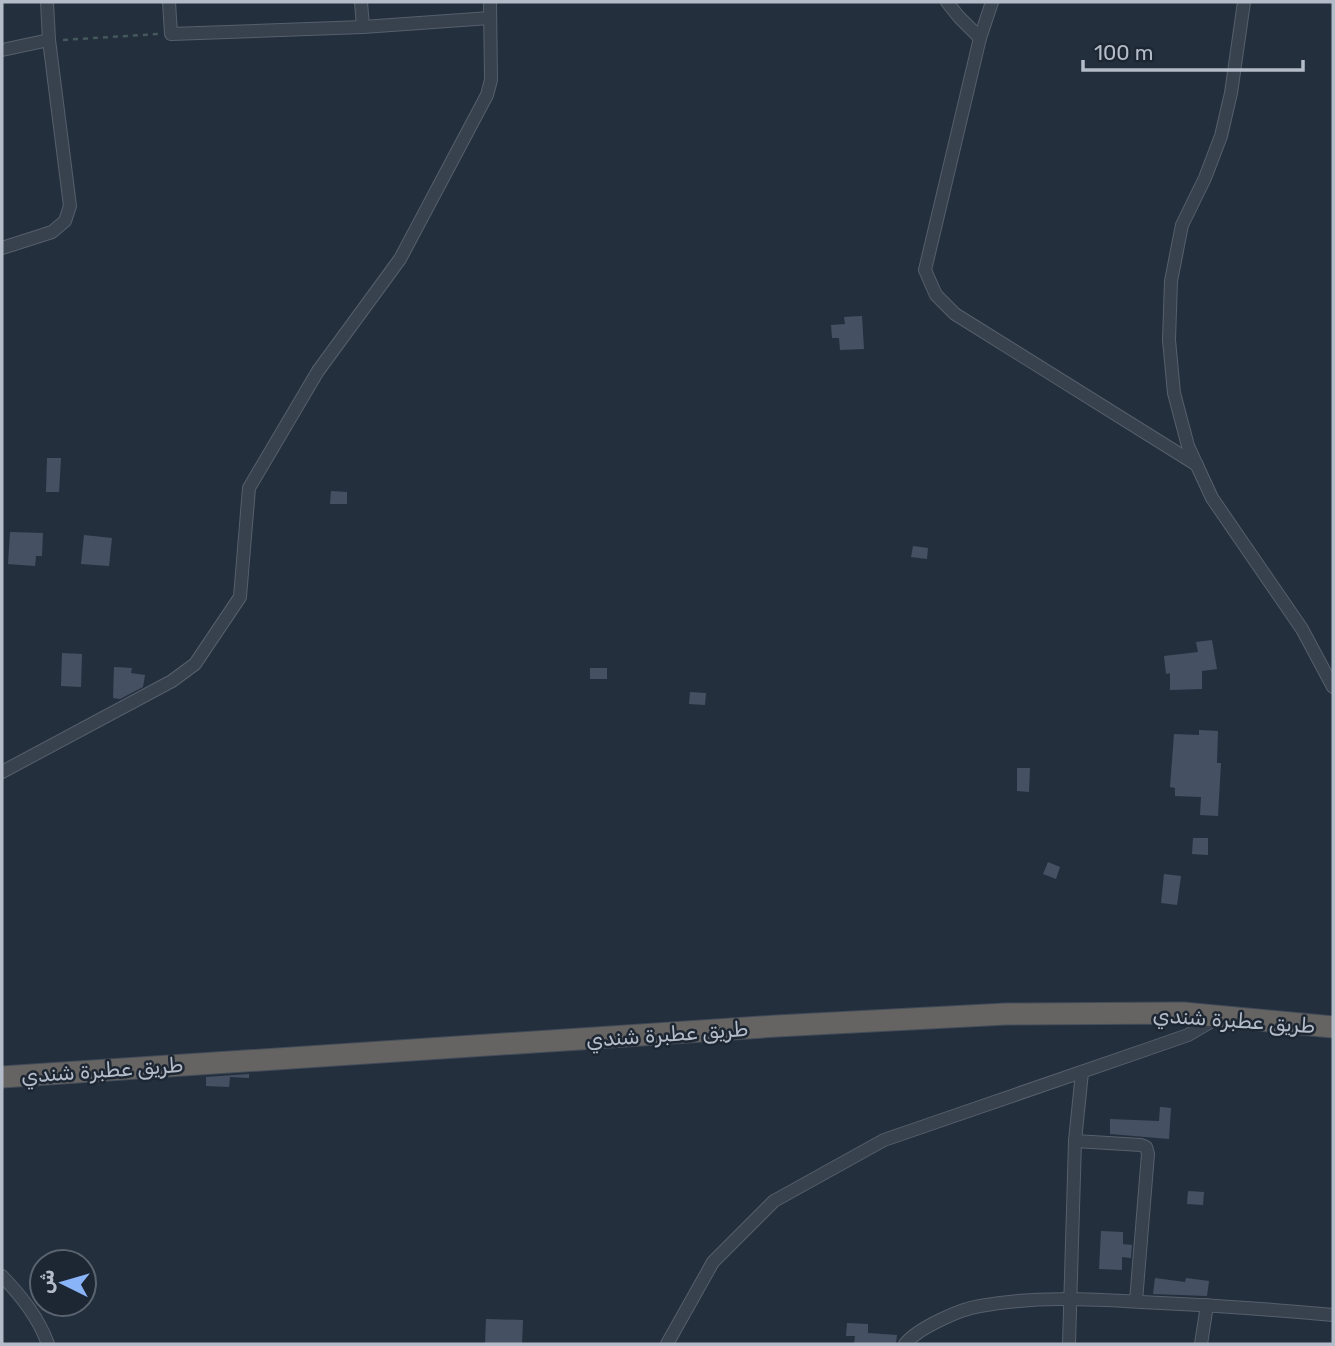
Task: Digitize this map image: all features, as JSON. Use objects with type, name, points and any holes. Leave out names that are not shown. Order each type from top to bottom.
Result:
[{"type":"highway","name":"طريق عطبرة شندي","points":[[2,1076],[918,1019],[1058,1013],[1183,1013],[1333,1027]]},
{"type":"street","points":[[2,248],[52,232],[65,221],[70,206],[49,40],[47,2]]},
{"type":"street","points":[[169,2],[171,34],[363,27],[490,18]]},
{"type":"street","points":[[361,2],[363,27]]},
{"type":"street","points":[[2,772],[172,681],[195,664],[240,597],[248,488],[318,371],[400,258],[486,95],[491,80],[490,2]]},
{"type":"street","points":[[947,2],[980,38]]},
{"type":"street","points":[[992,2],[980,38],[925,270],[936,295],[955,314],[1197,465]]},
{"type":"street","points":[[1244,2],[1231,93],[1221,136],[1205,178],[1182,225],[1171,281],[1168,340],[1174,393],[1188,446],[1212,498],[1302,629],[1333,687]]},
{"type":"street","points":[[2,50],[49,40]]},
{"type":"street","points":[[667,1344],[713,1262],[775,1201],[884,1140],[1188,1035],[1219,1017]]},
{"type":"street","points":[[1069,1344],[1075,1141],[1082,1072]]},
{"type":"street","points":[[1075,1141],[1141,1144],[1146,1147],[1148,1154],[1136,1301]]},
{"type":"street","points":[[2,1276],[23,1298],[48,1344]]},
{"type":"street","points":[[905,1344],[923,1328],[978,1306],[1070,1298],[1333,1315]]},
{"type":"street","points":[[1201,1344],[1207,1305]]},
{"type":"path","points":[[49,40],[171,34]]},
{"type":"building","points":[[862,316],[864,349],[840,350],[839,338],[832,338],[831,325],[845,324],[844,317]]},
{"type":"building","points":[[47,458],[61,458],[59,492],[46,492]]},
{"type":"building","points":[[331,491],[347,492],[347,504],[330,504]]},
{"type":"building","points":[[10,532],[43,533],[42,556],[36,556],[35,566],[8,564]]},
{"type":"building","points":[[84,535],[112,538],[109,566],[81,564]]},
{"type":"building","points":[[913,546],[928,548],[927,559],[911,557]]},
{"type":"building","points":[[1212,640],[1217,669],[1202,671],[1202,689],[1170,690],[1170,673],[1166,674],[1164,656],[1198,652],[1196,642]]},
{"type":"building","points":[[62,653],[82,654],[81,687],[61,686]]},
{"type":"building","points":[[114,667],[132,668],[131,673],[145,675],[143,687],[120,699],[113,698]]},
{"type":"building","points":[[590,668],[607,668],[607,679],[590,679]]},
{"type":"building","points":[[690,692],[706,693],[705,705],[689,704]]},
{"type":"building","points":[[1199,730],[1218,731],[1217,763],[1221,763],[1218,816],[1200,815],[1201,797],[1175,796],[1175,788],[1170,787],[1174,734],[1199,735]]},
{"type":"building","points":[[1017,768],[1030,768],[1029,792],[1017,791]]},
{"type":"building","points":[[1193,838],[1208,838],[1208,855],[1192,854]]},
{"type":"building","points":[[1048,862],[1060,867],[1056,879],[1043,874]]},
{"type":"building","points":[[1164,874],[1181,876],[1177,905],[1161,903]]},
{"type":"building","points":[[249,1074],[249,1078],[230,1077],[229,1087],[206,1086],[206,1077]]},
{"type":"building","points":[[1160,1107],[1171,1108],[1169,1139],[1110,1134],[1110,1119],[1159,1121]]},
{"type":"building","points":[[1188,1191],[1204,1192],[1203,1205],[1187,1204]]},
{"type":"building","points":[[1101,1231],[1123,1232],[1123,1244],[1132,1245],[1131,1258],[1122,1257],[1122,1270],[1099,1269]]},
{"type":"building","points":[[1155,1278],[1185,1282],[1186,1278],[1209,1281],[1207,1296],[1153,1294]]},
{"type":"building","points":[[486,1319],[523,1320],[522,1344],[485,1344]]},
{"type":"building","points":[[847,1323],[868,1324],[868,1333],[897,1335],[896,1344],[854,1344],[855,1336],[846,1336]]}]
